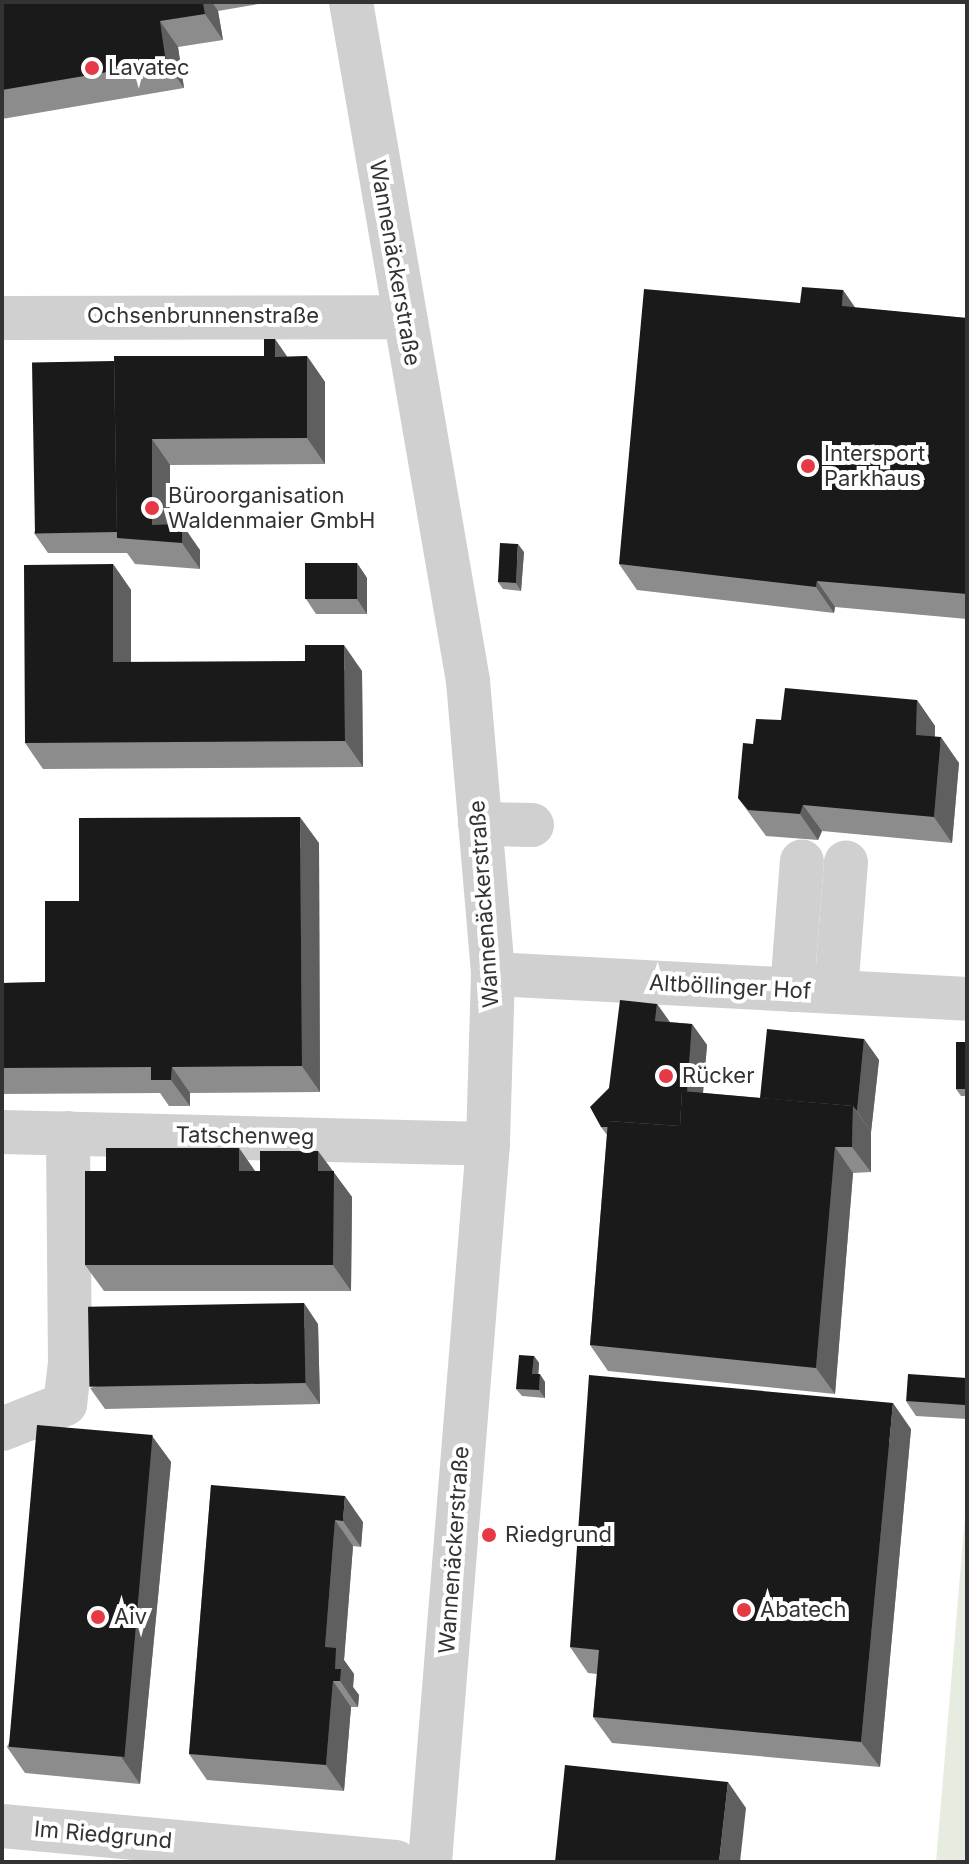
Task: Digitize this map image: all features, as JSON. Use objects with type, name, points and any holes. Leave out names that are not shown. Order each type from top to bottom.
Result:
[{"type":"street","name":"Wannenäckerstraße","points":[[351,2],[468,681],[493,974],[488,1144],[430,1862]]},
{"type":"street","name":"Ochsenbrunnenstraße","points":[[2,318],[404,317]]},
{"type":"street","points":[[480,824],[532,825]]},
{"type":"street","points":[[792,990],[802,861]]},
{"type":"street","points":[[836,992],[846,862]]},
{"type":"street","name":"Altböllinger Hof","points":[[493,974],[967,999]]},
{"type":"street","name":"Tatschenweg","points":[[2,1132],[488,1144]]},
{"type":"street","points":[[2,1429],[65,1404],[70,1365],[68,1133]]},
{"type":"street","name":"Im Riedgrund","points":[[4,1817],[395,1862]]},
{"type":"shaded area","points":[[967,1492],[967,1862],[936,1862]]},
{"type":"building","name":"Lavatec","points":[[2,2],[203,2],[205,14],[160,21],[166,62],[2,90]]},
{"type":"building","name":"Intersport Parkhaus","points":[[802,287],[843,290],[842,306],[967,318],[967,594],[817,581],[816,587],[619,564],[644,289],[800,303]]},
{"type":"building","name":"Büroorganisation Waldenmaier GmbH","points":[[264,339],[275,339],[275,357],[307,356],[307,438],[152,439],[152,525],[182,524],[182,543],[117,538],[114,356],[264,356]]},
{"type":"building","points":[[114,361],[117,532],[35,533],[32,362]]},
{"type":"building","points":[[500,543],[518,544],[516,583],[498,582]]},
{"type":"building","points":[[305,563],[357,563],[357,599],[305,599]]},
{"type":"building","points":[[113,564],[113,662],[305,661],[305,645],[344,645],[345,741],[25,743],[24,565]]},
{"type":"building","points":[[785,688],[917,700],[916,735],[941,737],[934,817],[803,805],[800,814],[748,810],[738,798],[743,743],[753,744],[756,719],[781,720]]},
{"type":"building","points":[[300,817],[302,1066],[172,1067],[171,1080],[151,1080],[151,1067],[2,1068],[2,983],[45,982],[45,901],[79,901],[79,818]]},
{"type":"building","points":[[620,1000],[657,1004],[655,1021],[692,1024],[687,1092],[682,1091],[680,1126],[608,1121],[608,1127],[601,1127],[590,1107],[609,1088]]},
{"type":"building","points":[[767,1029],[864,1039],[857,1111],[853,1106],[760,1098]]},
{"type":"building","points":[[956,1042],[967,1042],[967,1089],[956,1089]]},
{"type":"building","points":[[682,1091],[853,1106],[852,1147],[835,1147],[816,1368],[590,1345],[608,1121],[680,1126]]},
{"type":"building","points":[[106,1148],[239,1148],[239,1171],[260,1171],[260,1151],[318,1151],[318,1171],[334,1171],[333,1265],[85,1265],[85,1171],[106,1171]]},
{"type":"building","points":[[304,1303],[305,1383],[89,1387],[88,1307]]},
{"type":"building","points":[[519,1355],[534,1356],[532,1374],[540,1374],[539,1390],[516,1389]]},
{"type":"building","points":[[908,1374],[967,1378],[965,1405],[906,1401]]},
{"type":"building","name":"Abatech","points":[[589,1375],[893,1403],[861,1742],[593,1717],[599,1650],[570,1647]]},
{"type":"building","name":"Aiv","points":[[37,1425],[153,1435],[124,1757],[9,1747]]},
{"type":"building","points":[[211,1485],[345,1496],[343,1521],[335,1520],[325,1647],[336,1648],[335,1669],[341,1669],[340,1681],[333,1681],[326,1765],[189,1754]]},
{"type":"building","points":[[565,1765],[728,1782],[719,1862],[555,1862]]},
{"type":"place","name":"Lavatec","points":[[92,68]]},
{"type":"place","name":"Intersport Parkhaus","points":[[808,466]]},
{"type":"place","name":"Büroorganisation Waldenmaier GmbH","points":[[152,508]]},
{"type":"place","name":"Rücker","points":[[666,1076]]},
{"type":"place","name":"Riedgrund","points":[[489,1535]]},
{"type":"place","name":"Abatech","points":[[744,1610]]},
{"type":"place","name":"Aiv","points":[[98,1617]]}]
